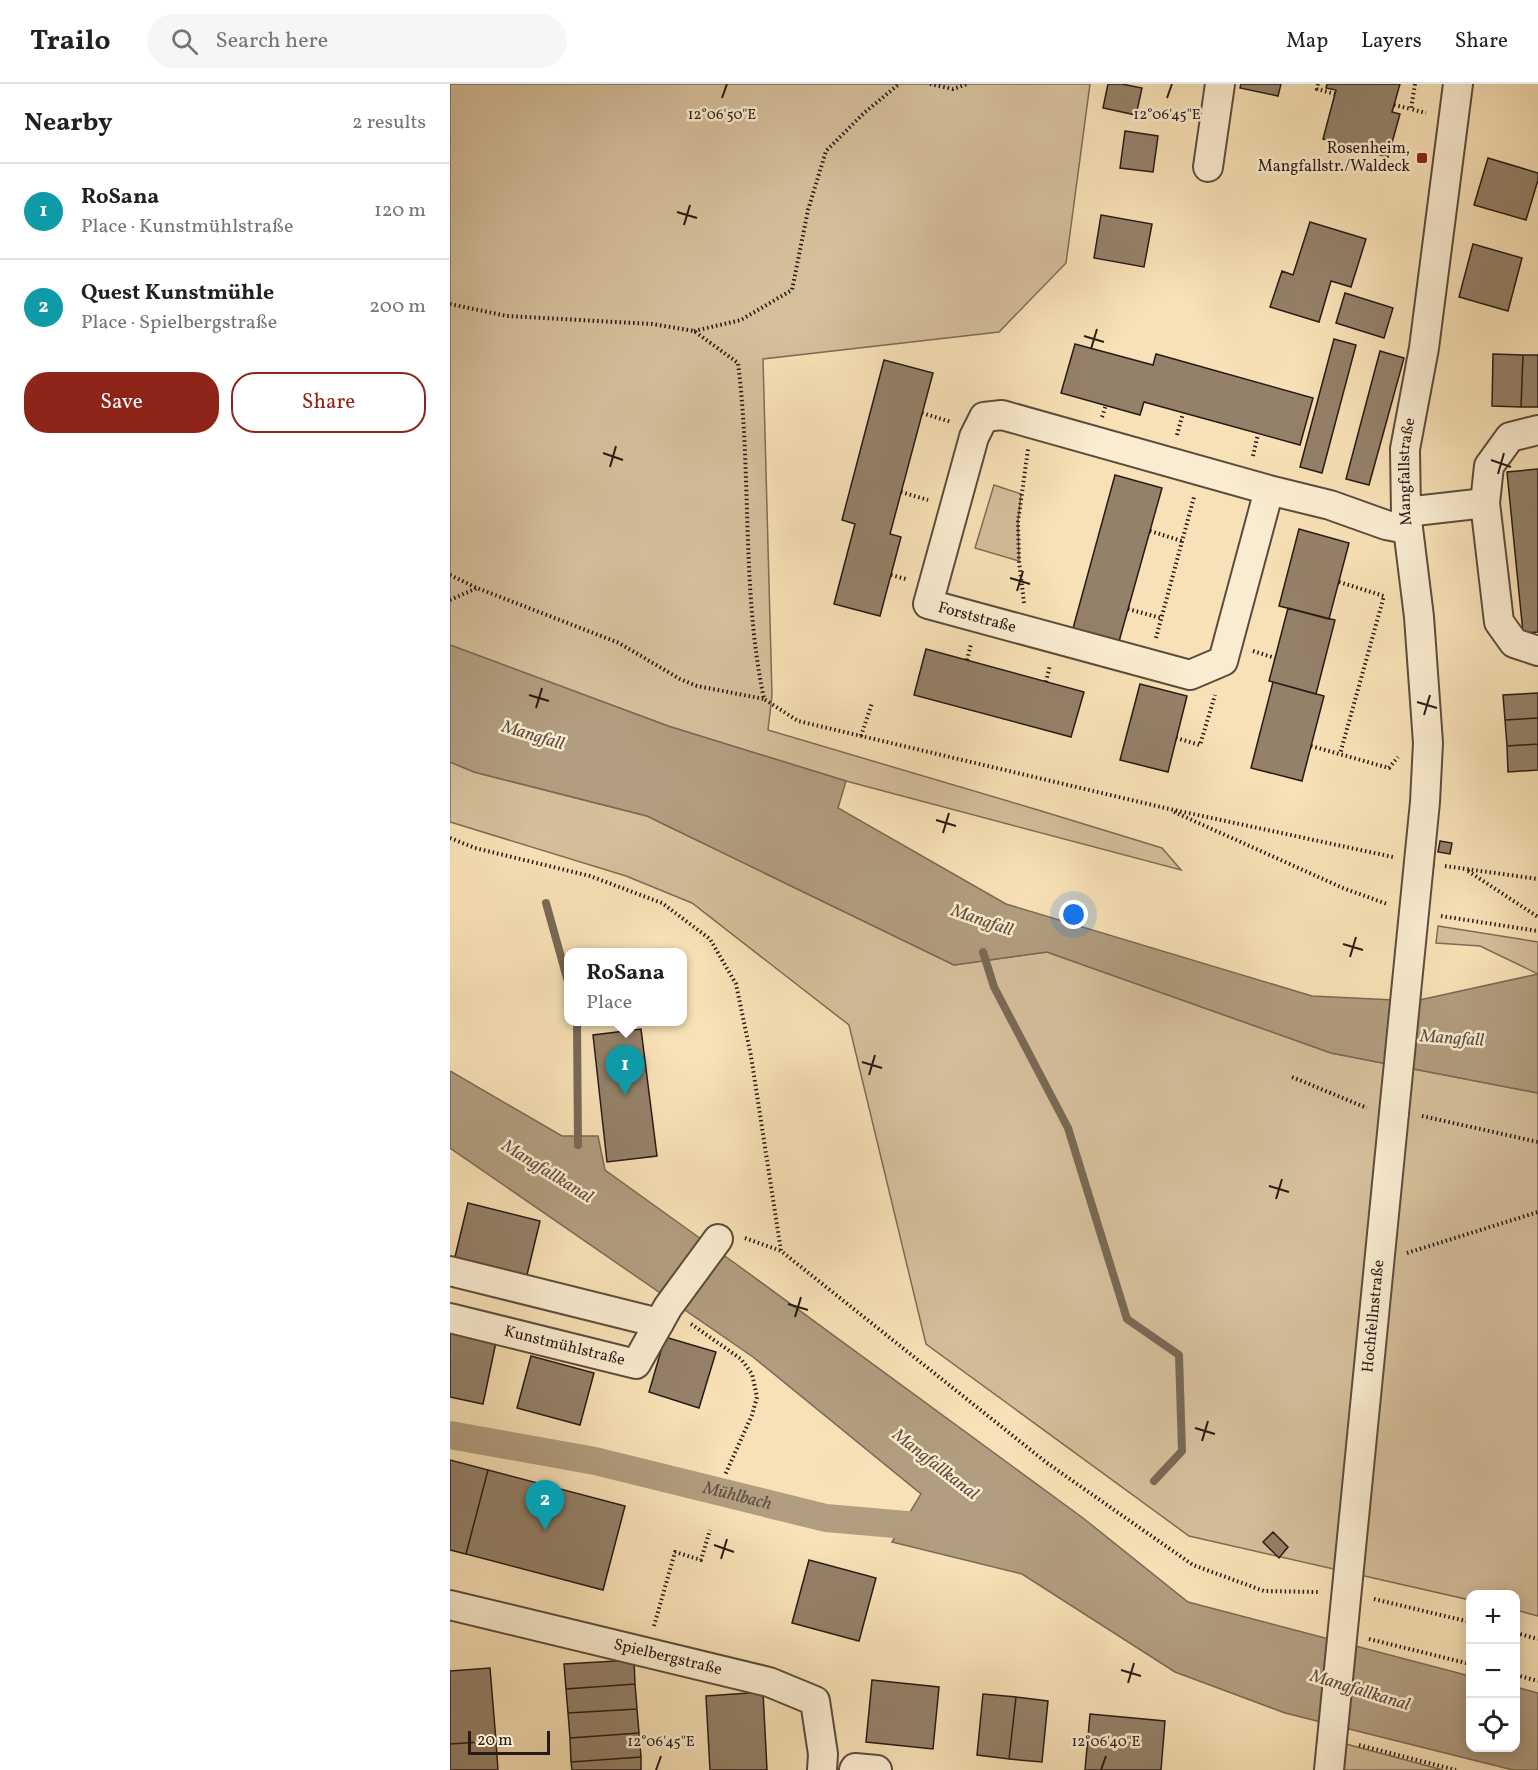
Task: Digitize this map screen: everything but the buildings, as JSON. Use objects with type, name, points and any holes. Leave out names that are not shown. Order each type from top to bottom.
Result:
[{"type":"street","points":[[1208,167],[1220,84]]},
{"type":"street","name":"Mangfallstraße","points":[[1419,862],[1428,752],[1419,617],[1406,520],[1405,448],[1424,348],[1458,84]]},
{"type":"street","name":"Forststraße","points":[[1205,669],[1190,675],[928,604],[974,437],[984,417],[1002,415],[1026,421],[1330,505],[1386,525],[1406,520]]},
{"type":"street","points":[[1538,430],[1510,437],[1489,465],[1485,502],[1499,622],[1514,643],[1538,651]]},
{"type":"street","points":[[1205,669],[1223,662],[1269,490]]},
{"type":"street","points":[[1406,520],[1485,502]]},
{"type":"street","name":"Hochfellnstraße","points":[[1329,1770],[1419,862]]},
{"type":"street","points":[[450,1271],[664,1315],[717,1239]]},
{"type":"street","name":"Kunstmühlstraße","points":[[450,1318],[636,1364],[664,1315]]},
{"type":"street","name":"Spielbergstraße","points":[[450,1605],[769,1682],[815,1701],[823,1754],[822,1770]]},
{"type":"street","points":[[854,1770],[855,1768],[877,1770]]},
{"type":"path","points":[[694,332],[741,320],[792,290],[808,210],[826,151],[864,113],[899,84]]},
{"type":"path","points":[[930,84],[953,89],[967,84]]},
{"type":"path","points":[[1318,84],[1317,89],[1335,94]]},
{"type":"path","points":[[1394,105],[1411,109]]},
{"type":"path","points":[[450,304],[507,316],[652,324],[694,332],[738,363],[744,413],[751,605],[757,669],[764,699]]},
{"type":"path","points":[[1023,630],[1025,615],[1019,561],[1018,522],[1028,451],[1024,432],[1026,421]]},
{"type":"path","points":[[1149,664],[1201,471]]},
{"type":"path","points":[[1150,531],[1182,541]]},
{"type":"path","points":[[450,575],[477,588],[619,643],[680,679],[697,686],[764,699],[798,721],[1165,808],[1419,862],[1538,879]]},
{"type":"path","points":[[1339,582],[1384,596],[1340,754]]},
{"type":"path","points":[[450,600],[477,588]]},
{"type":"path","points":[[1128,609],[1161,618]]},
{"type":"path","points":[[1176,738],[1200,745],[1216,692],[1205,669]]},
{"type":"path","points":[[861,736],[872,703]]},
{"type":"path","points":[[1311,746],[1389,768],[1406,749],[1428,752]]},
{"type":"path","points":[[1165,808],[1379,902]]},
{"type":"path","points":[[450,838],[475,848],[590,876],[662,903],[710,939],[736,984],[752,1056],[781,1251]]},
{"type":"path","points":[[1466,870],[1538,917]]},
{"type":"path","points":[[1452,919],[1538,931]]},
{"type":"path","points":[[1292,1077],[1359,1106],[1394,1113],[1431,1116],[1538,1142]]},
{"type":"path","points":[[1379,1272],[1403,1254],[1538,1212]]},
{"type":"path","points":[[717,1239],[732,1233],[781,1251],[1047,1463],[1193,1565],[1264,1591],[1317,1592],[1379,1599],[1466,1621]]},
{"type":"path","points":[[664,1315],[741,1359],[752,1374],[757,1396],[755,1406],[725,1475]]},
{"type":"path","points":[[646,1653],[675,1552],[701,1560],[710,1530]]},
{"type":"path","points":[[1342,1632],[1466,1663]]},
{"type":"path","points":[[1520,1634],[1538,1639]]},
{"type":"path","points":[[1520,1676],[1538,1681]]},
{"type":"path","points":[[1333,1738],[1456,1770]]},
{"type":"shaded area","points":[[450,84],[1090,84],[1066,263],[999,332],[763,359],[772,695],[768,730],[1162,848],[1181,870],[846,781],[668,726],[450,645]]},
{"type":"shaded area","points":[[994,485],[1021,494],[1018,522],[1019,561],[975,548]]},
{"type":"shaded area","points":[[450,762],[474,772],[647,816],[954,965],[1047,952],[1331,1053],[1538,1093],[1538,1616],[1520,1611],[1520,1590],[1466,1590],[1466,1599],[1189,1536],[926,1344],[849,1025],[692,903],[626,876],[450,822]]},
{"type":"shaded area","points":[[1438,926],[1538,942],[1538,974],[1480,946],[1436,943]]},
{"type":"shaded area","points":[[1346,1744],[1443,1770],[1344,1770]]},
{"type":"water","name":"Mangfall","points":[[450,645],[668,726],[846,781],[838,808],[1006,904],[1312,996],[1415,1001],[1538,974],[1538,1093],[1331,1053],[1047,952],[954,965],[647,816],[474,772],[450,762]]},
{"type":"water","name":"Mangfallkanal","points":[[450,1071],[562,1136],[598,1136],[605,1170],[1083,1518],[1188,1602],[1466,1675],[1466,1752],[1520,1752],[1520,1688],[1538,1693],[1538,1770],[1513,1770],[1285,1713],[1175,1672],[1022,1574],[892,1542],[921,1494],[753,1357],[450,1148]]},
{"type":"waterway","points":[[546,903],[564,968]]},
{"type":"waterway","points":[[983,952],[994,987],[1068,1128],[1127,1319],[1179,1355],[1182,1451],[1154,1481]]},
{"type":"waterway","points":[[577,1026],[578,1145]]},
{"type":"waterway","name":"Mühlbach","points":[[450,1435],[595,1461],[826,1518],[941,1528]]},
{"type":"place","name":"Rosenheim, Mangfallstr./Waldeck","points":[[1422,158]]},
{"type":"place","name":"RoSana","points":[[625,1095]]},
{"type":"place","name":"Quest Kunstmühle","points":[[545,1530]]}]
